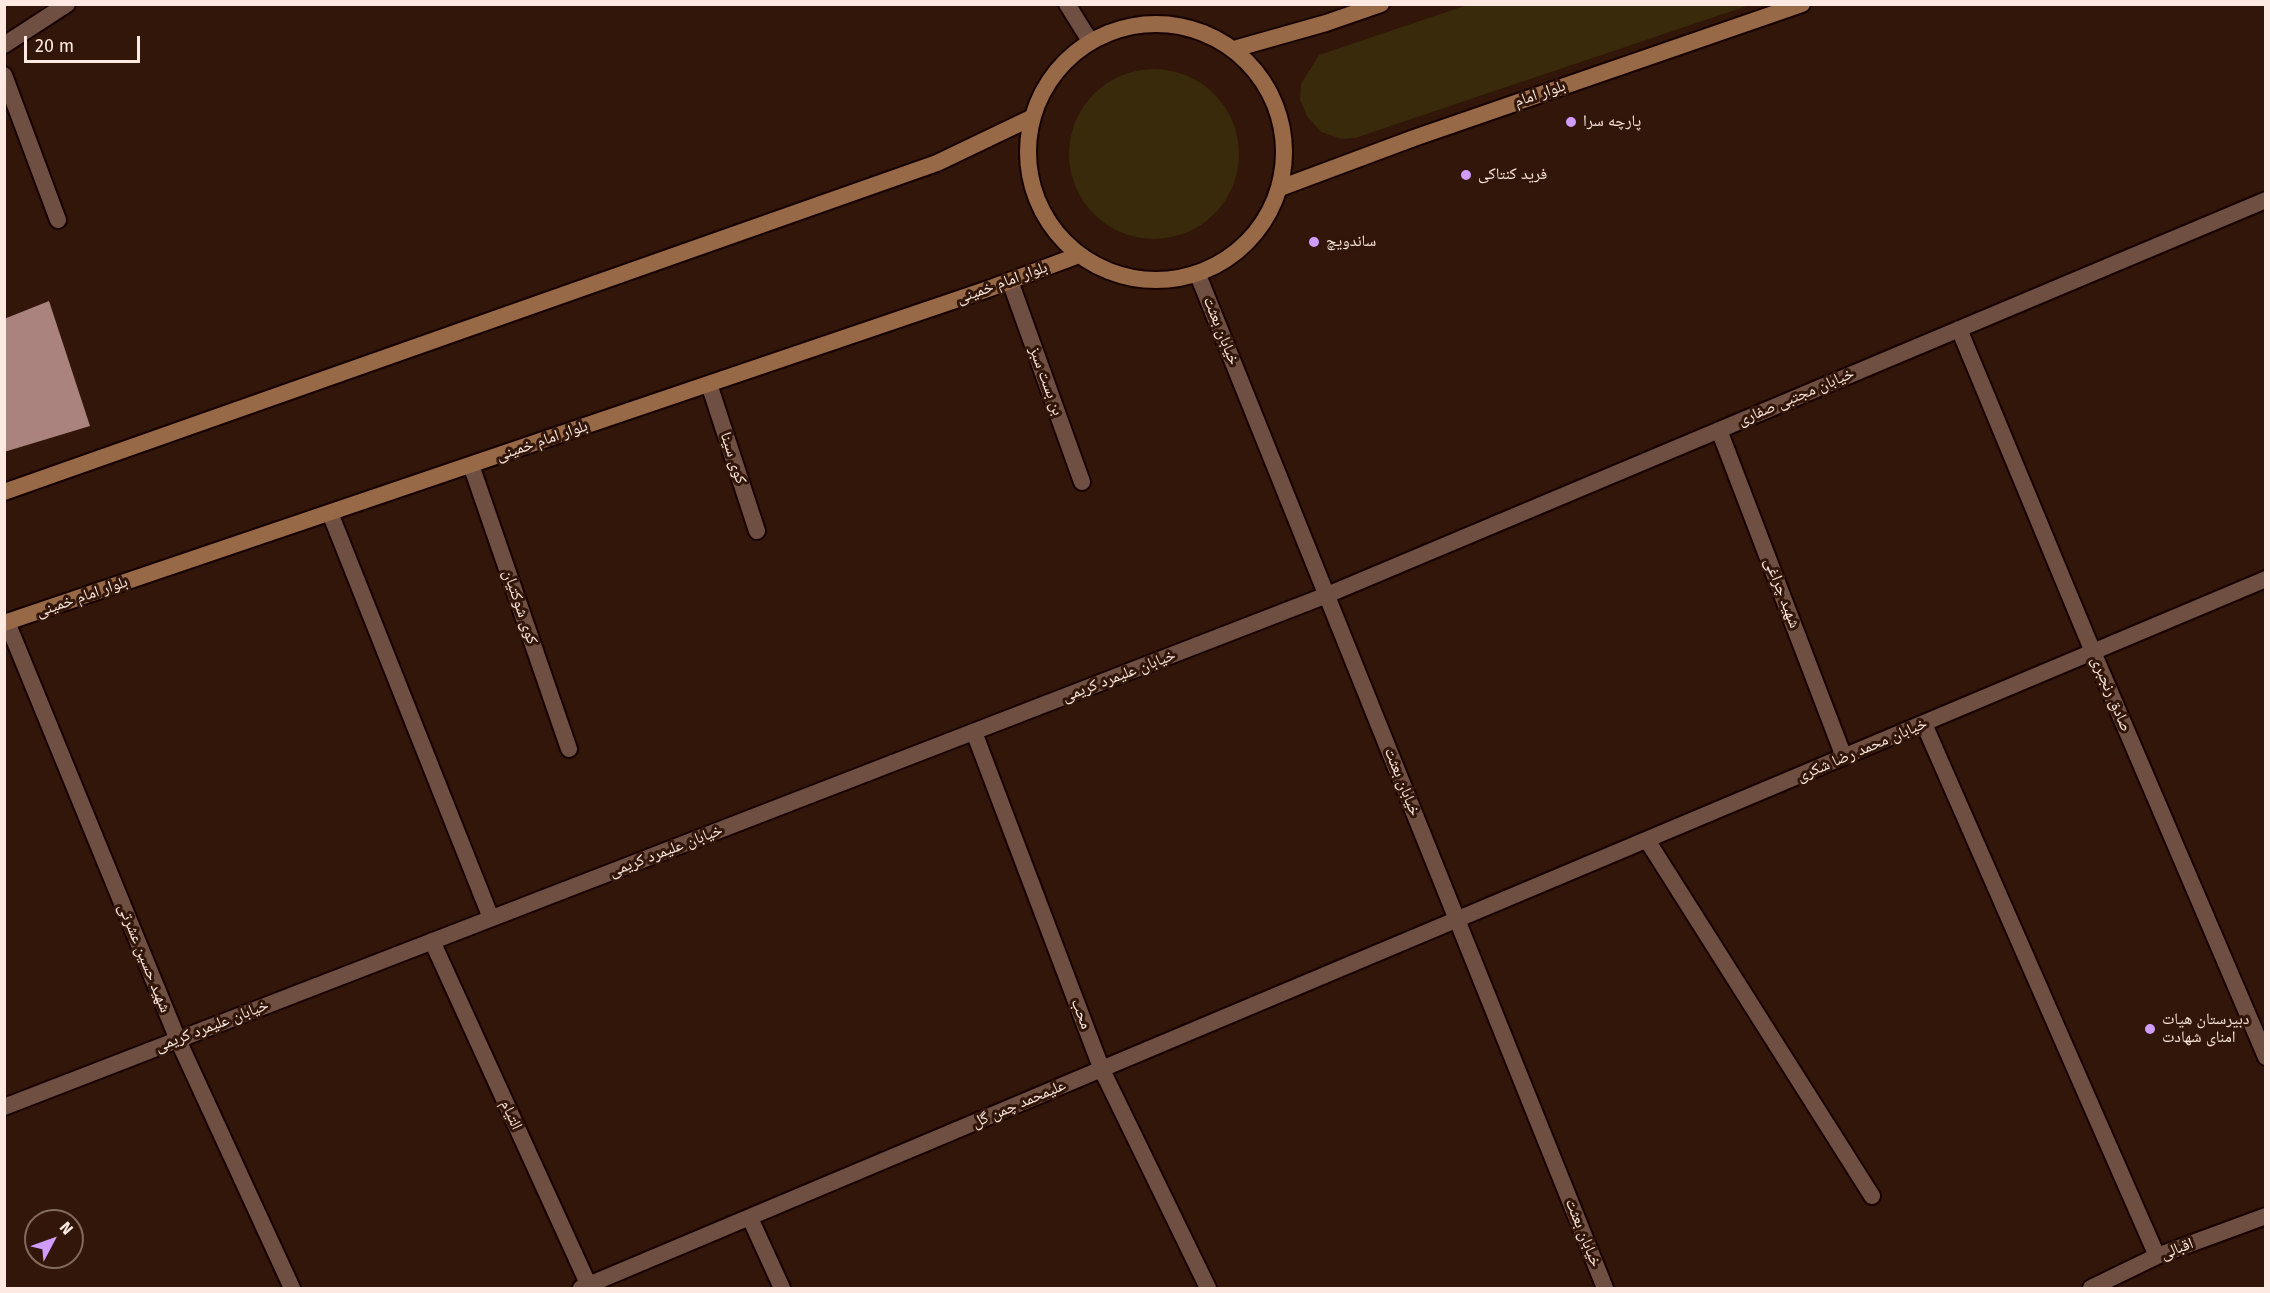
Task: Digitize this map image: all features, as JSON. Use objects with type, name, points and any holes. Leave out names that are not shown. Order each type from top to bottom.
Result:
[{"type":"main road","points":[[1234,49],[1326,23],[1381,4]]},
{"type":"main road","name":"بلوار امام","points":[[1280,189],[1414,138],[1802,4]]},
{"type":"main road","points":[[1171,23],[1204,32],[1234,49],[1261,77],[1279,112],[1285,150],[1280,189],[1263,226],[1234,255],[1198,275],[1157,281],[1115,275],[1078,255],[1052,228],[1034,194],[1027,156],[1031,118],[1047,82],[1071,54],[1090,41],[1136,24],[1171,23]]},
{"type":"main road","points":[[4,492],[937,163],[1031,118]]},
{"type":"main road","name":"بلوار امام خمینی","points":[[6,623],[1010,281],[1078,255]]},
{"type":"street","points":[[4,45],[67,4]]},
{"type":"street","points":[[1067,4],[1090,41]]},
{"type":"street","points":[[4,75],[58,220]]},
{"type":"street","name":"خیابان مجتبی صفاری","points":[[1327,595],[2265,200]]},
{"type":"street","name":"خیابان بعثت","points":[[1198,275],[1605,1288]]},
{"type":"street","name":"بن بست سبز","points":[[1010,281],[1082,482]]},
{"type":"street","name":"صادق رنجبری","points":[[1959,329],[2265,1058]]},
{"type":"street","name":"کوی سینا","points":[[709,384],[758,531]]},
{"type":"street","name":"شهید چراغی","points":[[1719,430],[1844,757]]},
{"type":"street","name":"کوی شوکتیان","points":[[471,465],[569,749]]},
{"type":"street","points":[[330,513],[490,918]]},
{"type":"street","name":"خیابان محمد رضا شکری","points":[[1458,920],[2265,579]]},
{"type":"street","name":"خیابان علیمرد کریمی","points":[[4,1107],[1327,595]]},
{"type":"street","name":"شهید حسین عشرتی","points":[[6,623],[178,1040],[292,1288]]},
{"type":"street","points":[[1924,724],[2157,1256]]},
{"type":"street","name":"محب","points":[[974,732],[1102,1070],[1208,1288]]},
{"type":"street","points":[[1647,840],[1872,1196]]},
{"type":"street","name":"علیمحمد چمن گل","points":[[587,1288],[1458,920]]},
{"type":"street","name":"التیام","points":[[432,941],[587,1288]]},
{"type":"street","name":"اقبالی","points":[[2091,1288],[2157,1256],[2265,1216]]},
{"type":"street","points":[[750,1218],[782,1288]]},
{"type":"shaded area","points":[[1467,5],[1750,5],[1355,138],[1342,139],[1321,132],[1307,116],[1300,100],[1301,84],[1319,55]]},
{"type":"shaded area","points":[[1154,69],[1187,76],[1201,83],[1214,94],[1225,107],[1232,121],[1239,154],[1232,187],[1225,201],[1214,214],[1201,225],[1187,232],[1154,239],[1121,232],[1107,225],[1094,214],[1083,201],[1076,187],[1069,154],[1076,121],[1083,107],[1094,94],[1107,83],[1121,76]]},
{"type":"building","points":[[49,301],[90,426],[4,452],[4,319]]},
{"type":"place","name":"پارچه سرا","points":[[1571,122]]},
{"type":"place","name":"فرید کنتاکی","points":[[1466,175]]},
{"type":"place","name":"ساندویچ","points":[[1314,242]]},
{"type":"place","name":"دبیرستان هیات امنای شهادت","points":[[2150,1029]]}]
